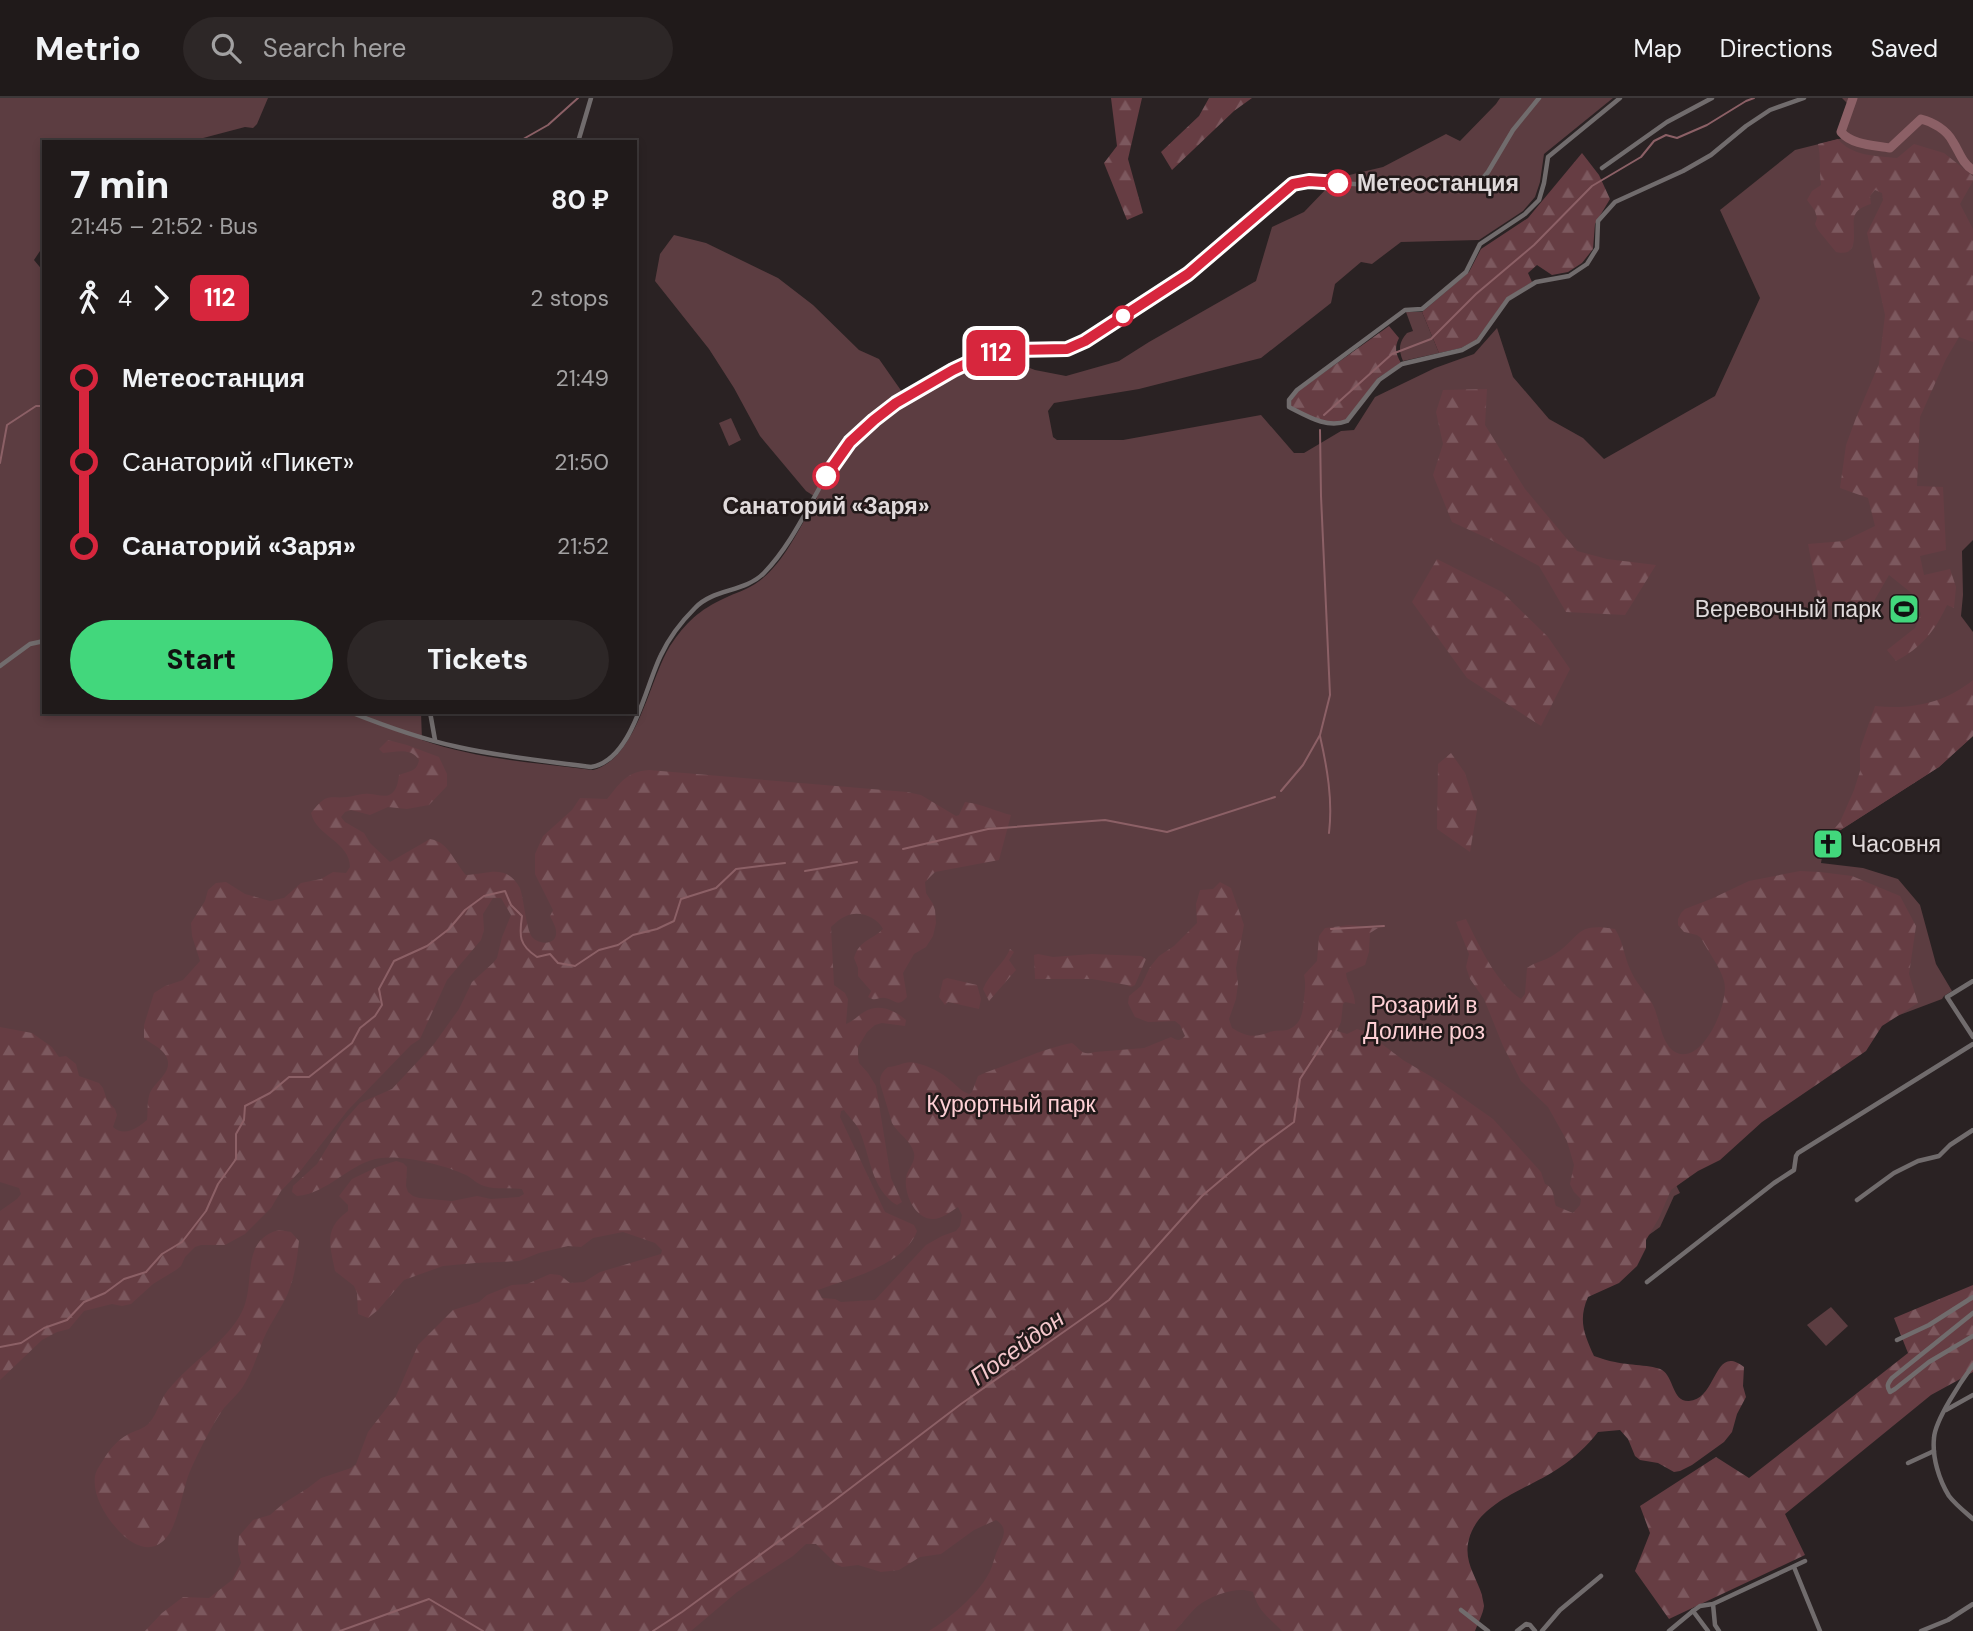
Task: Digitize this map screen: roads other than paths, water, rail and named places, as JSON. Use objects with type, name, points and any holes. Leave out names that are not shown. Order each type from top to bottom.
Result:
[{"type":"street","points":[[579,140],[591,98]]},
{"type":"street","points":[[355,714],[382,725],[477,751],[591,767],[606,762],[632,727],[646,698],[661,655],[692,611],[702,600],[713,594],[742,587],[763,574],[775,560],[850,442],[896,403],[987,354],[1016,350],[1067,349],[1085,341],[1188,274],[1293,184],[1309,181],[1435,187],[1463,186],[1483,178],[1513,130],[1539,98]]},
{"type":"street","points":[[1620,98],[1548,157],[1539,200],[1525,214],[1480,244],[1466,272],[1422,309],[1405,310],[1297,390],[1289,400],[1289,407],[1329,425],[1339,425],[1347,421],[1379,380],[1402,364],[1462,350],[1478,341],[1508,299],[1536,282],[1569,276],[1587,264],[1597,248],[1598,221],[1615,202],[1683,172],[1711,155],[1770,110],[1804,98]]},
{"type":"street","points":[[1602,168],[1667,122],[1713,98]]},
{"type":"street","points":[[0,666],[30,644],[42,641]]},
{"type":"street","points":[[430,714],[435,741]]},
{"type":"street","points":[[1973,981],[1947,997],[1973,1037]]},
{"type":"street","points":[[1647,1282],[1794,1170],[1798,1153],[1973,1044]]},
{"type":"street","points":[[1857,1199],[1894,1173],[1918,1161],[1939,1156],[1973,1130]]},
{"type":"street","points":[[1897,1340],[1929,1325],[1973,1297]]},
{"type":"street","points":[[1973,1313],[1892,1378],[1887,1384],[1889,1392],[1929,1362],[1973,1336]]},
{"type":"street","points":[[1973,1365],[1953,1394],[1934,1435],[1934,1451],[1940,1478],[1950,1497],[1973,1519]]},
{"type":"street","points":[[1945,1410],[1973,1395]]},
{"type":"street","points":[[1908,1464],[1934,1451]]},
{"type":"street","points":[[1669,1631],[1700,1606],[1713,1604],[1805,1561]]},
{"type":"street","points":[[1794,1567],[1820,1631]]},
{"type":"street","points":[[1542,1631],[1560,1610],[1601,1576]]},
{"type":"street","points":[[1713,1604],[1715,1625],[1719,1631]]},
{"type":"street","points":[[1921,1631],[1948,1620],[1973,1604]]},
{"type":"street","points":[[1461,1610],[1486,1631]]},
{"type":"street","points":[[1693,1611],[1708,1631]]},
{"type":"street","points":[[1517,1631],[1526,1624],[1535,1631]]},
{"type":"waterway","points":[[522,140],[548,125],[578,98]]},
{"type":"waterway","points":[[1324,415],[1392,354],[1431,339],[1476,294],[1534,245],[1592,186],[1641,157],[1654,141],[1666,135],[1677,138],[1707,125],[1754,98]]},
{"type":"waterway","points":[[1853,98],[1841,132],[1851,140],[1890,148],[1921,119],[1943,130],[1973,170]]},
{"type":"waterway","points":[[0,463],[7,425],[36,406],[42,406]]},
{"type":"waterway","points":[[1281,791],[1303,765],[1320,735],[1330,695],[1320,430]]},
{"type":"waterway","points":[[1320,736],[1329,784],[1329,833]]},
{"type":"waterway","points":[[903,849],[988,829],[1105,820],[1167,832],[1275,797]]},
{"type":"waterway","points":[[805,871],[857,862]]},
{"type":"waterway","points":[[0,1347],[21,1343],[44,1328],[67,1320],[84,1302],[105,1293],[124,1279],[146,1272],[162,1254],[182,1242],[206,1211],[218,1184],[236,1159],[236,1134],[244,1120],[245,1106],[270,1093],[289,1077],[309,1077],[352,1043],[360,1028],[375,1016],[382,1005],[379,989],[394,961],[427,946],[484,896],[505,891],[511,905],[522,916],[521,935],[527,948],[537,957],[550,954],[558,963],[575,966],[599,950],[618,945],[633,935],[674,921],[681,899],[716,888],[736,869],[785,863]]},
{"type":"waterway","points":[[1331,929],[1384,926]]},
{"type":"waterway","name":"Посейдон","points":[[653,1631],[827,1506],[961,1404],[1109,1300],[1202,1196],[1294,1122],[1300,1079],[1331,1031]]},
{"type":"waterway","points":[[340,1631],[429,1599],[483,1631]]},
{"type":"place","name":"Метеостанция","points":[[1338,183]]},
{"type":"place","name":"Санаторий «Заря»","points":[[826,476]]},
{"type":"place","name":"Веревочный парк","points":[[1904,609]]},
{"type":"place","name":"Часовня","points":[[1828,844]]},
{"type":"park label","name":"Розарий в Долине роз","points":[[1424,1018]]},
{"type":"park label","name":"Курортный парк","points":[[1011,1104]]}]
